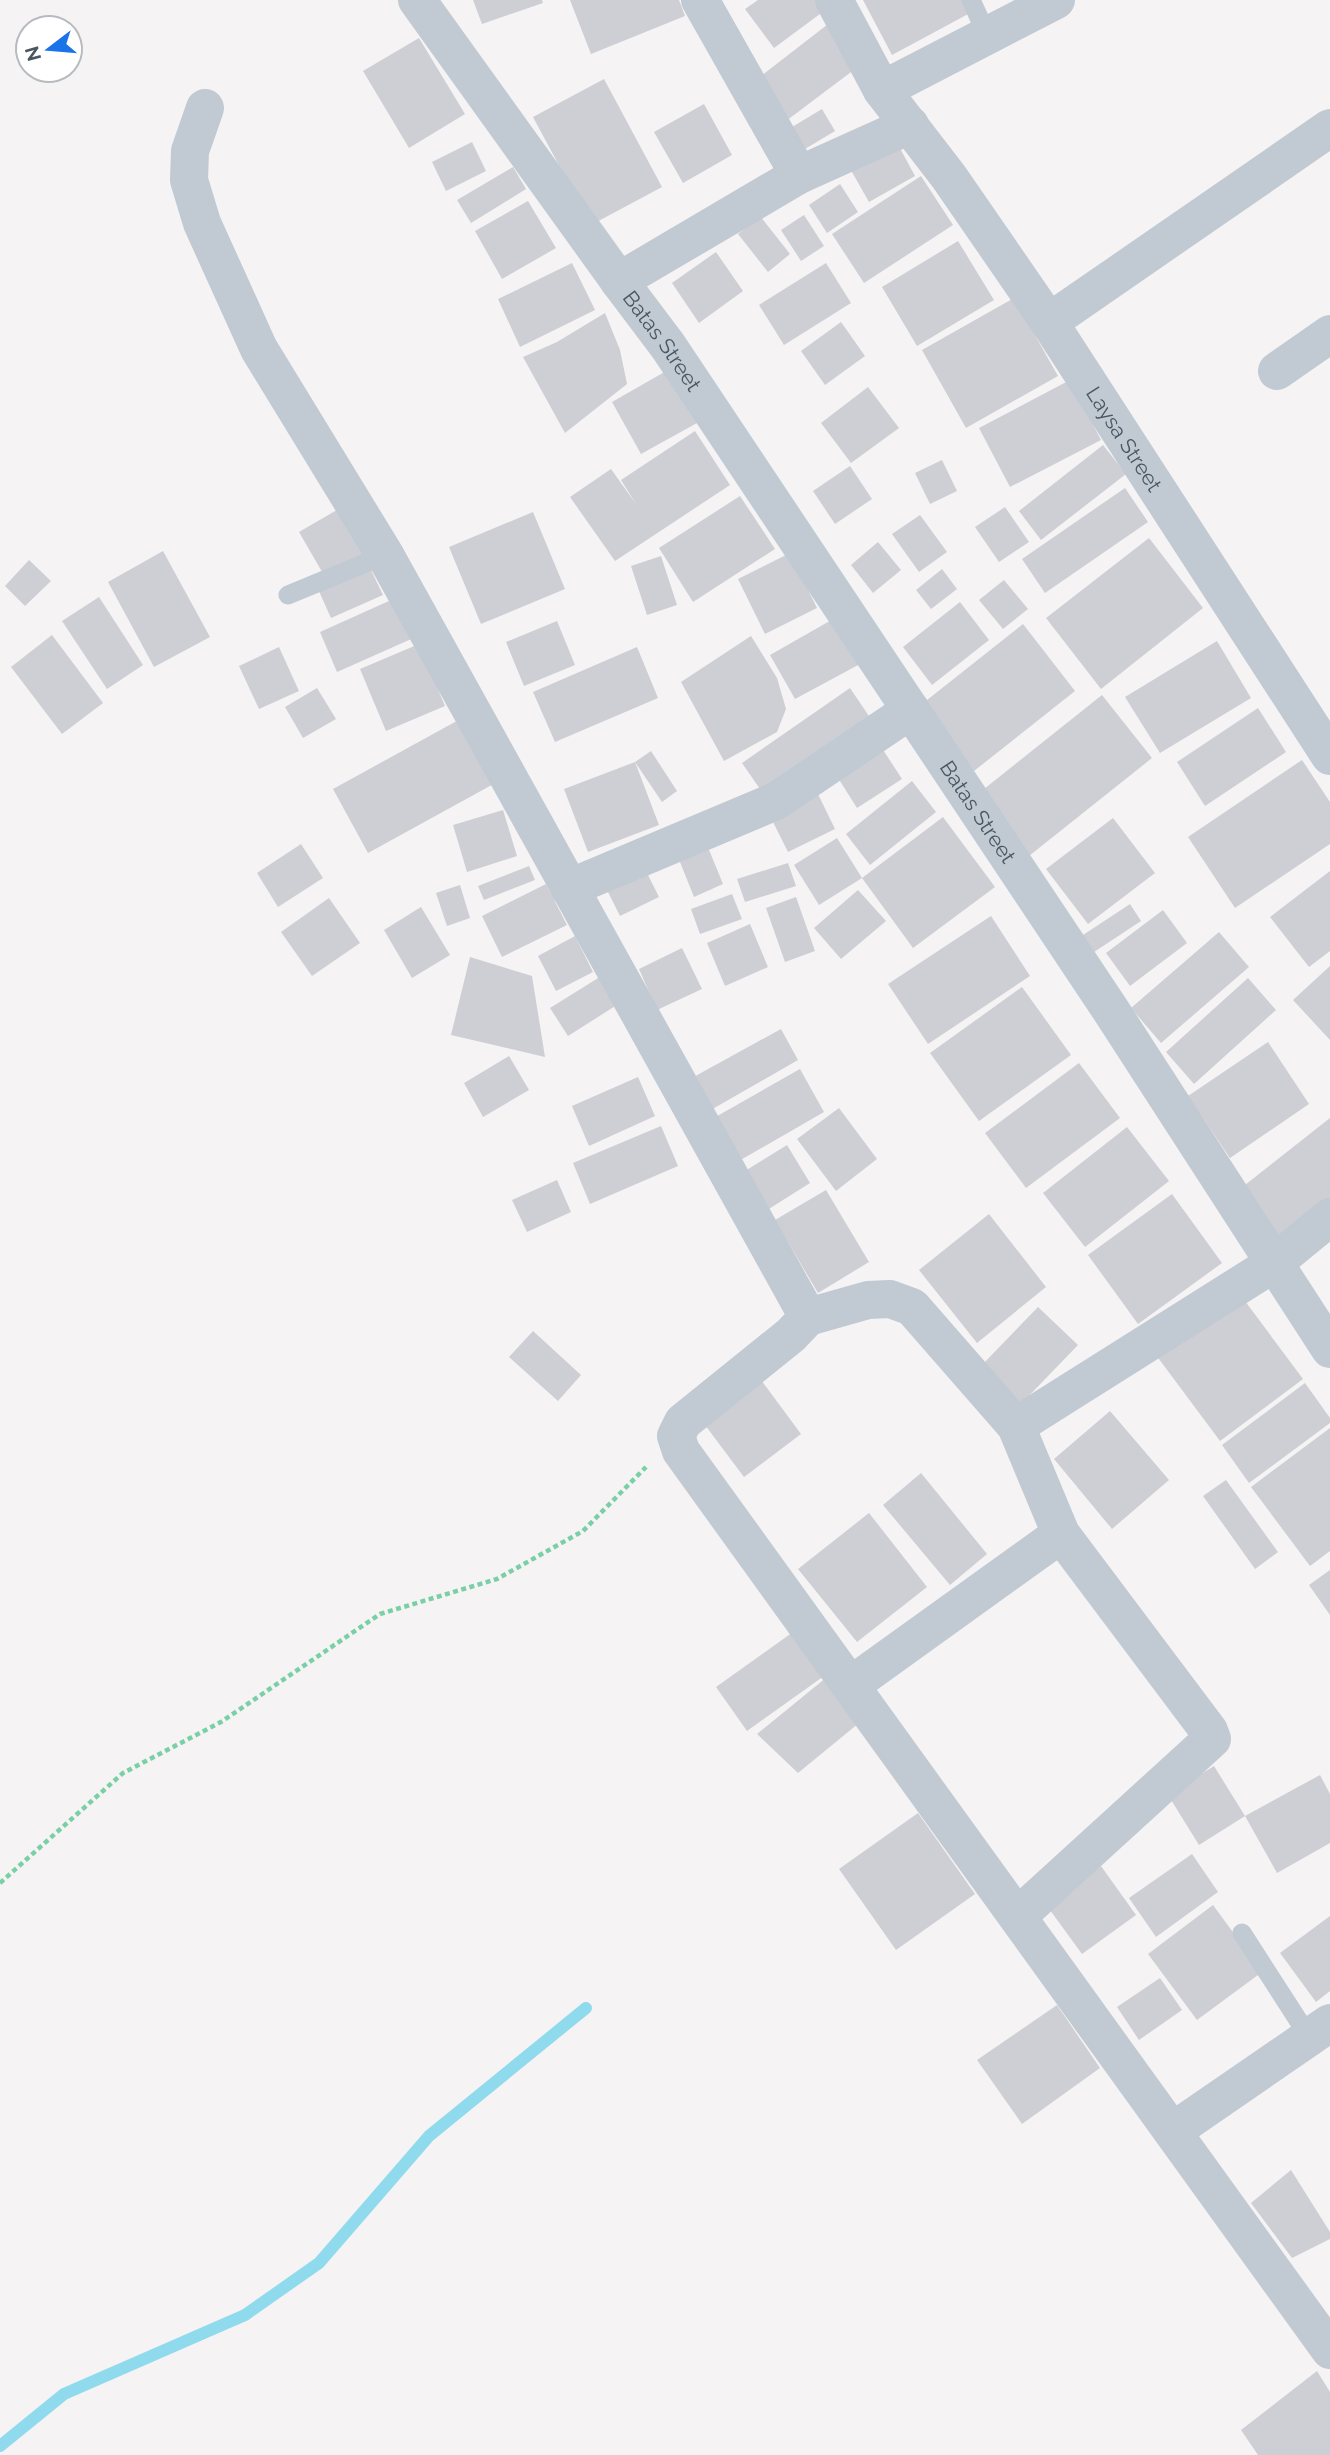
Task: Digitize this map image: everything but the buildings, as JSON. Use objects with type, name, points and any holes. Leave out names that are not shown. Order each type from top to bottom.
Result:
[{"type":"street","name":"Batas Street","points":[[417,0],[668,346],[1110,1009],[1330,1349]]},
{"type":"street","points":[[700,0],[799,175]]},
{"type":"street","name":"Laysa Street","points":[[834,0],[882,90],[949,177],[1049,322],[1330,756]]},
{"type":"street","points":[[882,90],[1056,0]]},
{"type":"street","points":[[205,108],[190,151],[189,180],[202,223],[259,349],[385,555],[808,1317]]},
{"type":"street","points":[[619,281],[799,175],[910,125]]},
{"type":"street","points":[[1049,322],[1330,128]]},
{"type":"street","points":[[1277,371],[1330,334]]},
{"type":"street","points":[[569,888],[776,801],[911,710]]},
{"type":"street","points":[[1016,1426],[1273,1264],[1330,1217]]},
{"type":"street","points":[[1018,1916],[1212,1739],[1209,1731],[1061,1534],[1016,1426],[912,1307],[890,1299],[868,1300],[808,1317],[791,1335],[683,1422],[676,1436],[681,1451],[1173,2131],[1328,2343]]},
{"type":"street","points":[[851,1685],[1061,1534]]},
{"type":"street","points":[[1173,2131],[1320,2030]]},
{"type":"lane","points":[[971,0],[987,35]]},
{"type":"lane","points":[[288,595],[385,555]]},
{"type":"lane","points":[[1241,1933],[1320,2030]]},
{"type":"path","points":[[0,1883],[123,1773],[221,1722],[380,1614],[497,1579],[583,1531],[676,1436]]},
{"type":"waterway","points":[[0,2446],[64,2394],[245,2315],[319,2263],[429,2136],[586,2008]]}]
